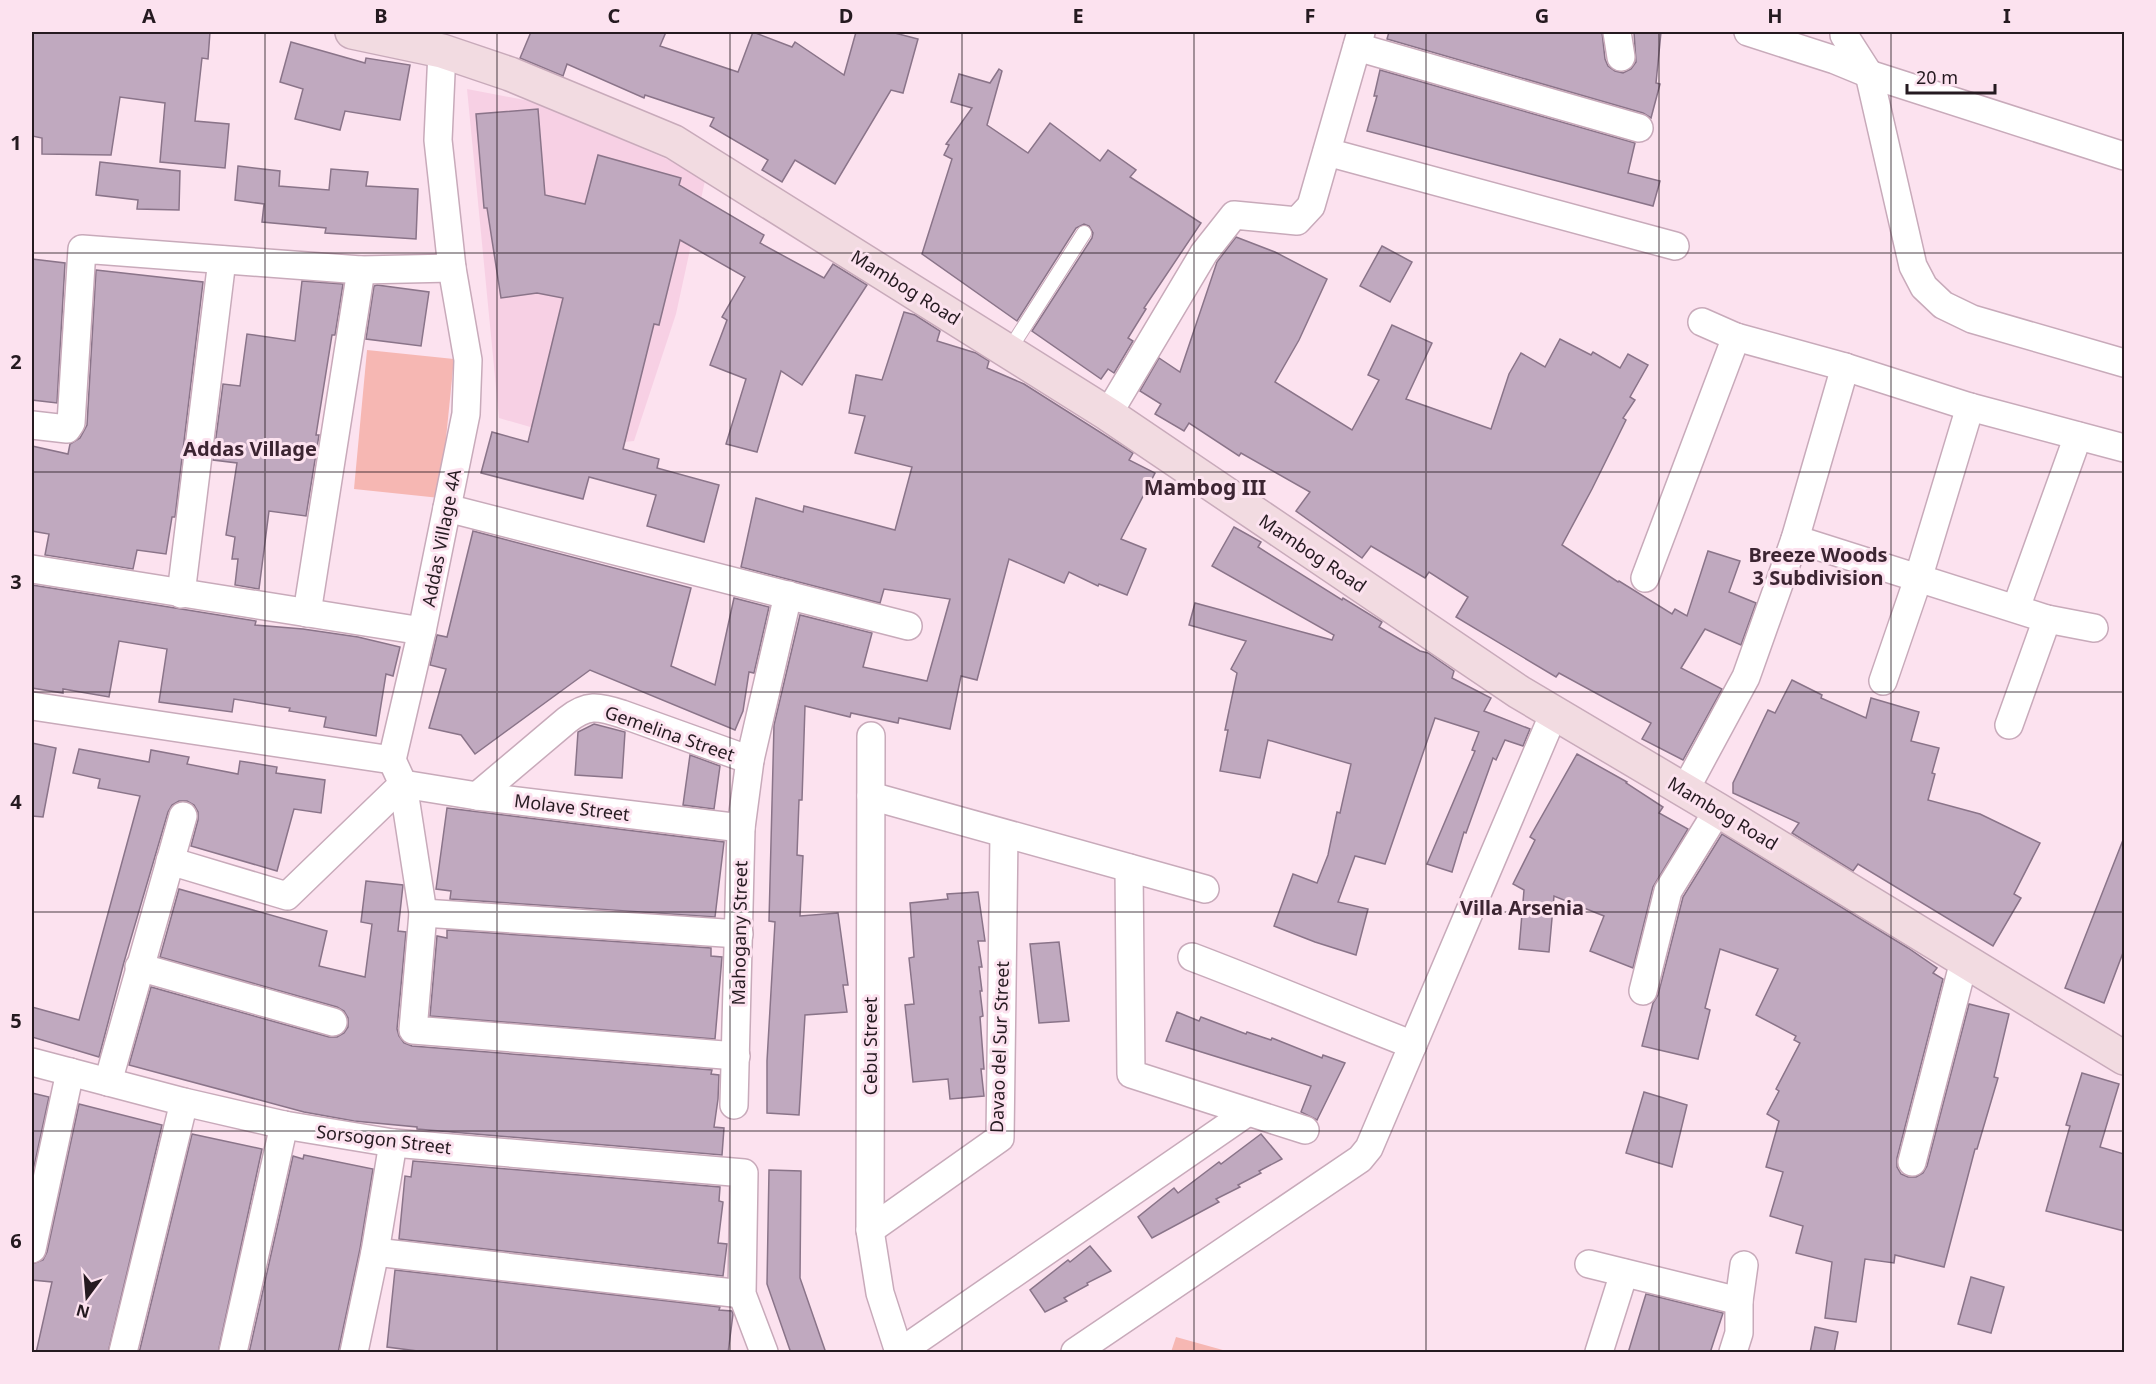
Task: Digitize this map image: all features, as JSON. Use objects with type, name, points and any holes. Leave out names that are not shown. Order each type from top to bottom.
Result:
[{"type":"main road","name":"Mambog Road","points":[[352,32],[442,51],[510,74],[674,142],[1108,414],[1509,686],[1718,810],[2124,1058]]},
{"type":"street","points":[[1748,32],[1835,60],[1869,74],[2124,156]]},
{"type":"street","points":[[1844,32],[1869,74],[1913,266],[1924,286],[1943,305],[1972,319],[2124,363]]},
{"type":"street","points":[[1108,414],[1204,253],[1234,215],[1297,221],[1311,206],[1359,39],[1639,128]]},
{"type":"street","name":"Addas Village 4A","points":[[32,569],[422,631],[466,414],[468,360],[452,268],[438,140],[442,51]]},
{"type":"street","points":[[1327,152],[1675,246]]},
{"type":"street","points":[[32,425],[67,429],[71,423],[82,249],[361,270],[452,268]]},
{"type":"street","points":[[181,594],[222,260]]},
{"type":"street","points":[[307,614],[361,270]]},
{"type":"street","points":[[1702,322],[1736,337],[1845,367],[1970,407],[2124,448]]},
{"type":"street","points":[[1645,579],[1736,337]]},
{"type":"street","points":[[1684,790],[1746,677],[1795,539],[1845,367]]},
{"type":"street","points":[[1883,681],[1918,579],[1970,407]]},
{"type":"street","points":[[2016,608],[2078,436]]},
{"type":"street","points":[[447,508],[908,626]]},
{"type":"street","points":[[1795,539],[2048,619],[2094,628]]},
{"type":"street","name":"Mahogany Street","points":[[734,1106],[741,828],[750,760],[788,595]]},
{"type":"street","points":[[2009,725],[2048,619]]},
{"type":"street","points":[[422,631],[398,772],[423,913],[413,1030],[736,1056]]},
{"type":"street","name":"Molave Street","points":[[32,706],[398,772],[477,796],[741,828]]},
{"type":"street","name":"Gemelina Street","points":[[477,796],[576,712],[590,707],[604,708],[750,760]]},
{"type":"street","points":[[1076,1353],[1360,1159],[1370,1149],[1554,713]]},
{"type":"street","name":"Cebu Street","points":[[871,736],[870,1230],[880,1293],[900,1353]]},
{"type":"street","points":[[170,861],[287,896],[398,772]]},
{"type":"street","points":[[871,796],[1205,889]]},
{"type":"street","points":[[1642,991],[1668,891],[1718,810]]},
{"type":"street","points":[[108,1082],[183,816]]},
{"type":"street","name":"Davao del Sur Street","points":[[870,1230],[1000,1138],[1004,834]]},
{"type":"street","points":[[1129,868],[1131,1074],[1305,1131]]},
{"type":"street","points":[[423,913],[739,934]]},
{"type":"street","points":[[1192,957],[1413,1045]]},
{"type":"street","points":[[1912,1162],[1964,961]]},
{"type":"street","points":[[139,967],[333,1022]]},
{"type":"street","name":"Sorsogon Street","points":[[32,1062],[183,1102],[284,1125],[393,1143],[744,1173],[742,1294]]},
{"type":"street","points":[[32,1249],[69,1072]]},
{"type":"street","points":[[123,1353],[183,1102]]},
{"type":"street","points":[[900,1353],[1248,1112]]},
{"type":"street","points":[[232,1353],[284,1125]]},
{"type":"street","points":[[354,1353],[375,1252],[393,1143]]},
{"type":"street","points":[[375,1252],[742,1294],[764,1353]]},
{"type":"street","points":[[1589,1264],[1739,1301]]},
{"type":"street","points":[[1733,1353],[1740,1333],[1739,1301],[1744,1265]]},
{"type":"street","points":[[1599,1353],[1624,1273]]},
{"type":"lane","points":[[1008,352],[1084,233]]},
{"type":"shaded area","points":[[467,89],[535,102],[706,176],[676,314],[634,441],[592,445],[499,418]]},
{"type":"shaded area","points":[[367,350],[454,359],[440,498],[354,489]]},
{"type":"shaded area","points":[[1176,1337],[1230,1352],[1171,1352]]},
{"type":"building","points":[[32,32],[210,32],[208,59],[202,58],[195,121],[229,124],[225,168],[160,162],[165,103],[120,97],[111,155],[42,154],[42,138],[32,136]]},
{"type":"building","points":[[531,32],[666,32],[660,46],[738,72],[753,32],[792,47],[795,42],[844,75],[856,32],[891,32],[918,39],[903,93],[891,90],[835,184],[795,160],[782,182],[762,170],[768,160],[710,126],[714,118],[645,95],[644,98],[567,64],[563,76],[520,58]]},
{"type":"building","points":[[1389,32],[1602,32],[1608,66],[1623,73],[1631,69],[1636,62],[1634,32],[1661,32],[1656,83],[1660,84],[1651,118],[1643,113],[1387,39]]},
{"type":"building","points":[[291,42],[365,63],[366,58],[410,65],[400,120],[345,111],[340,130],[295,119],[303,89],[280,82]]},
{"type":"building","points":[[999,69],[1002,71],[987,125],[1028,153],[1050,123],[1100,161],[1108,150],[1136,170],[1130,177],[1201,223],[1144,308],[1146,309],[1128,338],[1133,341],[1114,373],[1108,369],[1101,379],[1032,331],[1092,238],[1093,233],[1089,226],[1084,224],[1076,228],[1017,321],[922,254],[952,159],[944,155],[949,145],[946,144],[972,108],[951,102],[959,74],[990,83]]},
{"type":"building","points":[[1380,70],[1635,143],[1628,173],[1660,181],[1653,206],[1367,131],[1377,96],[1374,96]]},
{"type":"building","points":[[538,109],[545,195],[585,204],[598,155],[681,178],[679,185],[764,235],[760,243],[824,278],[833,264],[867,285],[802,385],[781,371],[757,452],[726,444],[746,379],[710,365],[727,320],[722,317],[745,277],[680,240],[659,325],[654,324],[623,449],[659,459],[657,468],[719,485],[704,542],[647,526],[656,495],[589,477],[583,499],[481,473],[492,432],[528,442],[563,298],[537,293],[501,298],[487,208],[484,208],[476,114]]},
{"type":"building","points":[[100,162],[180,171],[179,210],[137,209],[138,200],[96,195]]},
{"type":"building","points":[[238,166],[280,171],[279,186],[329,190],[331,169],[368,172],[366,186],[418,189],[416,239],[325,233],[326,228],[262,222],[264,204],[235,200]]},
{"type":"building","points":[[1236,237],[1275,252],[1327,279],[1299,340],[1275,382],[1352,430],[1379,380],[1368,375],[1392,325],[1432,343],[1406,399],[1491,429],[1509,374],[1521,353],[1545,367],[1560,339],[1591,355],[1593,352],[1620,368],[1628,354],[1648,365],[1630,397],[1635,400],[1623,418],[1626,420],[1562,545],[1672,614],[1675,609],[1687,616],[1708,551],[1740,561],[1729,592],[1756,603],[1741,645],[1705,629],[1681,668],[1722,689],[1683,760],[1642,739],[1651,723],[1559,673],[1556,677],[1456,617],[1468,597],[1429,572],[1425,578],[1371,546],[1362,558],[1296,511],[1310,492],[1241,453],[1239,456],[1189,423],[1184,431],[1155,414],[1161,404],[1140,391],[1159,358],[1180,372],[1217,262]]},
{"type":"building","points":[[1382,246],[1412,262],[1390,302],[1360,286]]},
{"type":"building","points":[[32,259],[65,263],[57,403],[32,400]]},
{"type":"building","points":[[96,270],[203,282],[175,517],[172,517],[166,554],[137,550],[133,569],[45,555],[49,534],[32,531],[32,446],[68,454],[70,444],[80,438],[87,425]]},
{"type":"building","points":[[302,281],[343,284],[335,335],[332,335],[316,435],[319,435],[306,516],[269,511],[259,589],[235,585],[238,559],[232,559],[235,537],[226,535],[237,463],[213,460],[223,384],[240,386],[247,334],[295,341]]},
{"type":"building","points":[[374,286],[429,292],[421,346],[366,339]]},
{"type":"building","points":[[904,312],[915,315],[940,331],[937,341],[976,353],[989,361],[987,368],[1024,384],[1133,453],[1129,460],[1155,473],[1121,539],[1146,549],[1127,595],[1099,584],[1098,586],[1069,572],[1064,583],[1009,559],[977,680],[961,676],[950,729],[899,718],[898,723],[851,713],[850,717],[805,706],[802,800],[799,800],[797,855],[803,856],[800,916],[838,913],[848,985],[843,985],[847,1012],[805,1015],[799,1115],[767,1113],[767,1061],[775,922],[769,921],[774,725],[800,615],[872,633],[863,667],[927,681],[950,599],[884,589],[880,603],[741,567],[756,498],[803,512],[804,506],[895,530],[912,467],[855,453],[865,416],[849,413],[856,375],[882,380]]},
{"type":"building","points":[[1234,527],[1261,542],[1258,547],[1342,600],[1343,598],[1382,622],[1379,627],[1420,651],[1428,653],[1454,671],[1452,678],[1491,698],[1484,711],[1530,729],[1523,746],[1505,740],[1496,760],[1493,758],[1466,833],[1464,832],[1452,872],[1427,864],[1475,751],[1472,750],[1479,732],[1435,718],[1385,864],[1355,856],[1338,902],[1368,909],[1356,955],[1274,926],[1293,874],[1317,883],[1328,855],[1337,812],[1340,813],[1351,764],[1268,740],[1260,778],[1220,771],[1228,730],[1225,730],[1237,673],[1231,669],[1246,641],[1189,625],[1195,603],[1332,640],[1334,635],[1212,566]]},
{"type":"building","points":[[473,531],[691,588],[671,666],[715,685],[734,598],[769,607],[754,673],[749,672],[743,711],[735,730],[590,670],[475,754],[461,735],[429,728],[446,669],[430,665],[437,635],[447,637]]},
{"type":"building","points":[[32,585],[256,621],[255,625],[358,637],[400,647],[393,676],[386,674],[376,736],[324,727],[326,717],[289,711],[290,708],[234,699],[232,712],[159,702],[167,649],[119,641],[109,697],[63,689],[63,693],[32,688]]},
{"type":"building","points":[[1792,680],[1822,695],[1821,698],[1866,718],[1871,698],[1919,712],[1911,741],[1939,748],[1928,800],[1980,814],[2040,843],[2014,894],[2021,898],[1993,946],[1858,864],[1853,871],[1792,833],[1799,823],[1733,793],[1733,783],[1768,710],[1775,713]]},
{"type":"building","points":[[594,724],[625,732],[622,778],[575,775],[578,732]]},
{"type":"building","points":[[32,743],[56,748],[43,817],[32,816]]},
{"type":"building","points":[[79,749],[149,762],[151,750],[189,757],[187,764],[238,774],[240,761],[277,767],[276,773],[325,780],[321,813],[294,809],[277,871],[191,846],[198,812],[194,805],[187,801],[179,801],[172,805],[124,962],[99,1057],[32,1037],[32,1007],[79,1020],[140,796],[98,788],[100,779],[73,773]]},
{"type":"building","points":[[1577,754],[1627,782],[1663,807],[1659,813],[1688,829],[1653,887],[1633,968],[1590,951],[1604,916],[1554,896],[1549,952],[1519,949],[1524,890],[1513,884],[1535,840],[1530,837]]},
{"type":"building","points":[[690,755],[720,766],[714,809],[683,805]]},
{"type":"building","points":[[447,808],[724,842],[715,917],[450,899],[451,891],[436,889]]},
{"type":"building","points":[[1722,834],[1908,948],[1937,968],[1933,973],[1943,979],[1897,1158],[1897,1167],[1901,1174],[1916,1177],[1923,1173],[1927,1166],[1969,1004],[2009,1014],[1994,1077],[1998,1078],[1977,1149],[1975,1149],[1944,1267],[1895,1255],[1894,1263],[1865,1259],[1856,1322],[1825,1318],[1832,1262],[1796,1253],[1803,1226],[1770,1216],[1783,1172],[1766,1167],[1779,1121],[1767,1114],[1779,1091],[1776,1089],[1800,1043],[1794,1040],[1796,1036],[1756,1015],[1778,969],[1720,949],[1705,1008],[1710,1010],[1698,1059],[1642,1046],[1653,1003],[1658,995],[1683,897]]},
{"type":"building","points":[[2123,840],[2124,950],[2104,1003],[2065,988]]},
{"type":"building","points":[[366,881],[403,885],[398,931],[406,932],[397,1029],[404,1043],[412,1046],[712,1070],[711,1074],[719,1075],[714,1127],[724,1128],[722,1155],[417,1129],[417,1127],[354,1121],[304,1112],[129,1065],[151,987],[329,1037],[337,1037],[348,1027],[348,1018],[344,1011],[337,1007],[160,957],[179,889],[327,931],[319,966],[365,977],[372,924],[361,922]]},
{"type":"building","points":[[978,892],[985,941],[978,941],[982,967],[979,967],[983,1016],[980,1017],[984,1096],[950,1099],[948,1079],[913,1082],[905,1005],[914,1004],[909,958],[914,957],[910,903],[948,899],[947,894]]},
{"type":"building","points":[[447,930],[711,948],[711,956],[722,957],[715,1039],[430,1016],[437,936],[447,938]]},
{"type":"building","points":[[1059,942],[1069,1021],[1039,1023],[1030,944]]},
{"type":"building","points":[[1177,1012],[1199,1021],[1201,1017],[1246,1034],[1247,1032],[1271,1040],[1272,1038],[1322,1058],[1323,1055],[1345,1063],[1317,1120],[1301,1112],[1311,1086],[1166,1041]]},
{"type":"building","points":[[2082,1073],[2119,1084],[2100,1147],[2124,1154],[2124,1231],[2046,1211],[2070,1126],[2066,1125]]},
{"type":"building","points":[[1644,1092],[1687,1105],[1672,1167],[1626,1153]]},
{"type":"building","points":[[32,1093],[49,1097],[32,1176]]},
{"type":"building","points":[[79,1104],[162,1125],[108,1353],[36,1353],[52,1282],[32,1280],[32,1264],[43,1260],[47,1252]]},
{"type":"building","points":[[192,1134],[262,1149],[218,1353],[139,1353]]},
{"type":"building","points":[[1261,1134],[1282,1159],[1238,1185],[1240,1187],[1216,1199],[1219,1202],[1152,1238],[1138,1217],[1174,1188],[1178,1193]]},
{"type":"building","points":[[304,1155],[373,1169],[360,1249],[338,1353],[249,1353],[293,1156],[303,1159]]},
{"type":"building","points":[[413,1161],[720,1187],[719,1201],[723,1202],[718,1243],[727,1244],[723,1276],[399,1239],[405,1176],[411,1177]]},
{"type":"building","points":[[769,1170],[801,1171],[800,1278],[826,1353],[791,1353],[767,1284]]},
{"type":"building","points":[[1090,1246],[1111,1271],[1087,1283],[1088,1285],[1064,1298],[1067,1301],[1045,1312],[1030,1290]]},
{"type":"building","points":[[395,1270],[720,1307],[719,1310],[732,1311],[733,1314],[728,1353],[433,1353],[387,1347]]},
{"type":"building","points":[[1971,1277],[2004,1287],[1991,1333],[1958,1324]]},
{"type":"building","points":[[1646,1294],[1723,1313],[1710,1353],[1628,1353]]},
{"type":"building","points":[[1815,1327],[1838,1332],[1834,1353],[1810,1353]]},
{"type":"district","name":"Addas Village","points":[[250,448]]},
{"type":"district","name":"Mambog III","points":[[1205,487]]},
{"type":"district","name":"Breeze Woods 3 Subdivision","points":[[1818,566]]},
{"type":"district","name":"Villa Arsenia","points":[[1522,907]]}]
